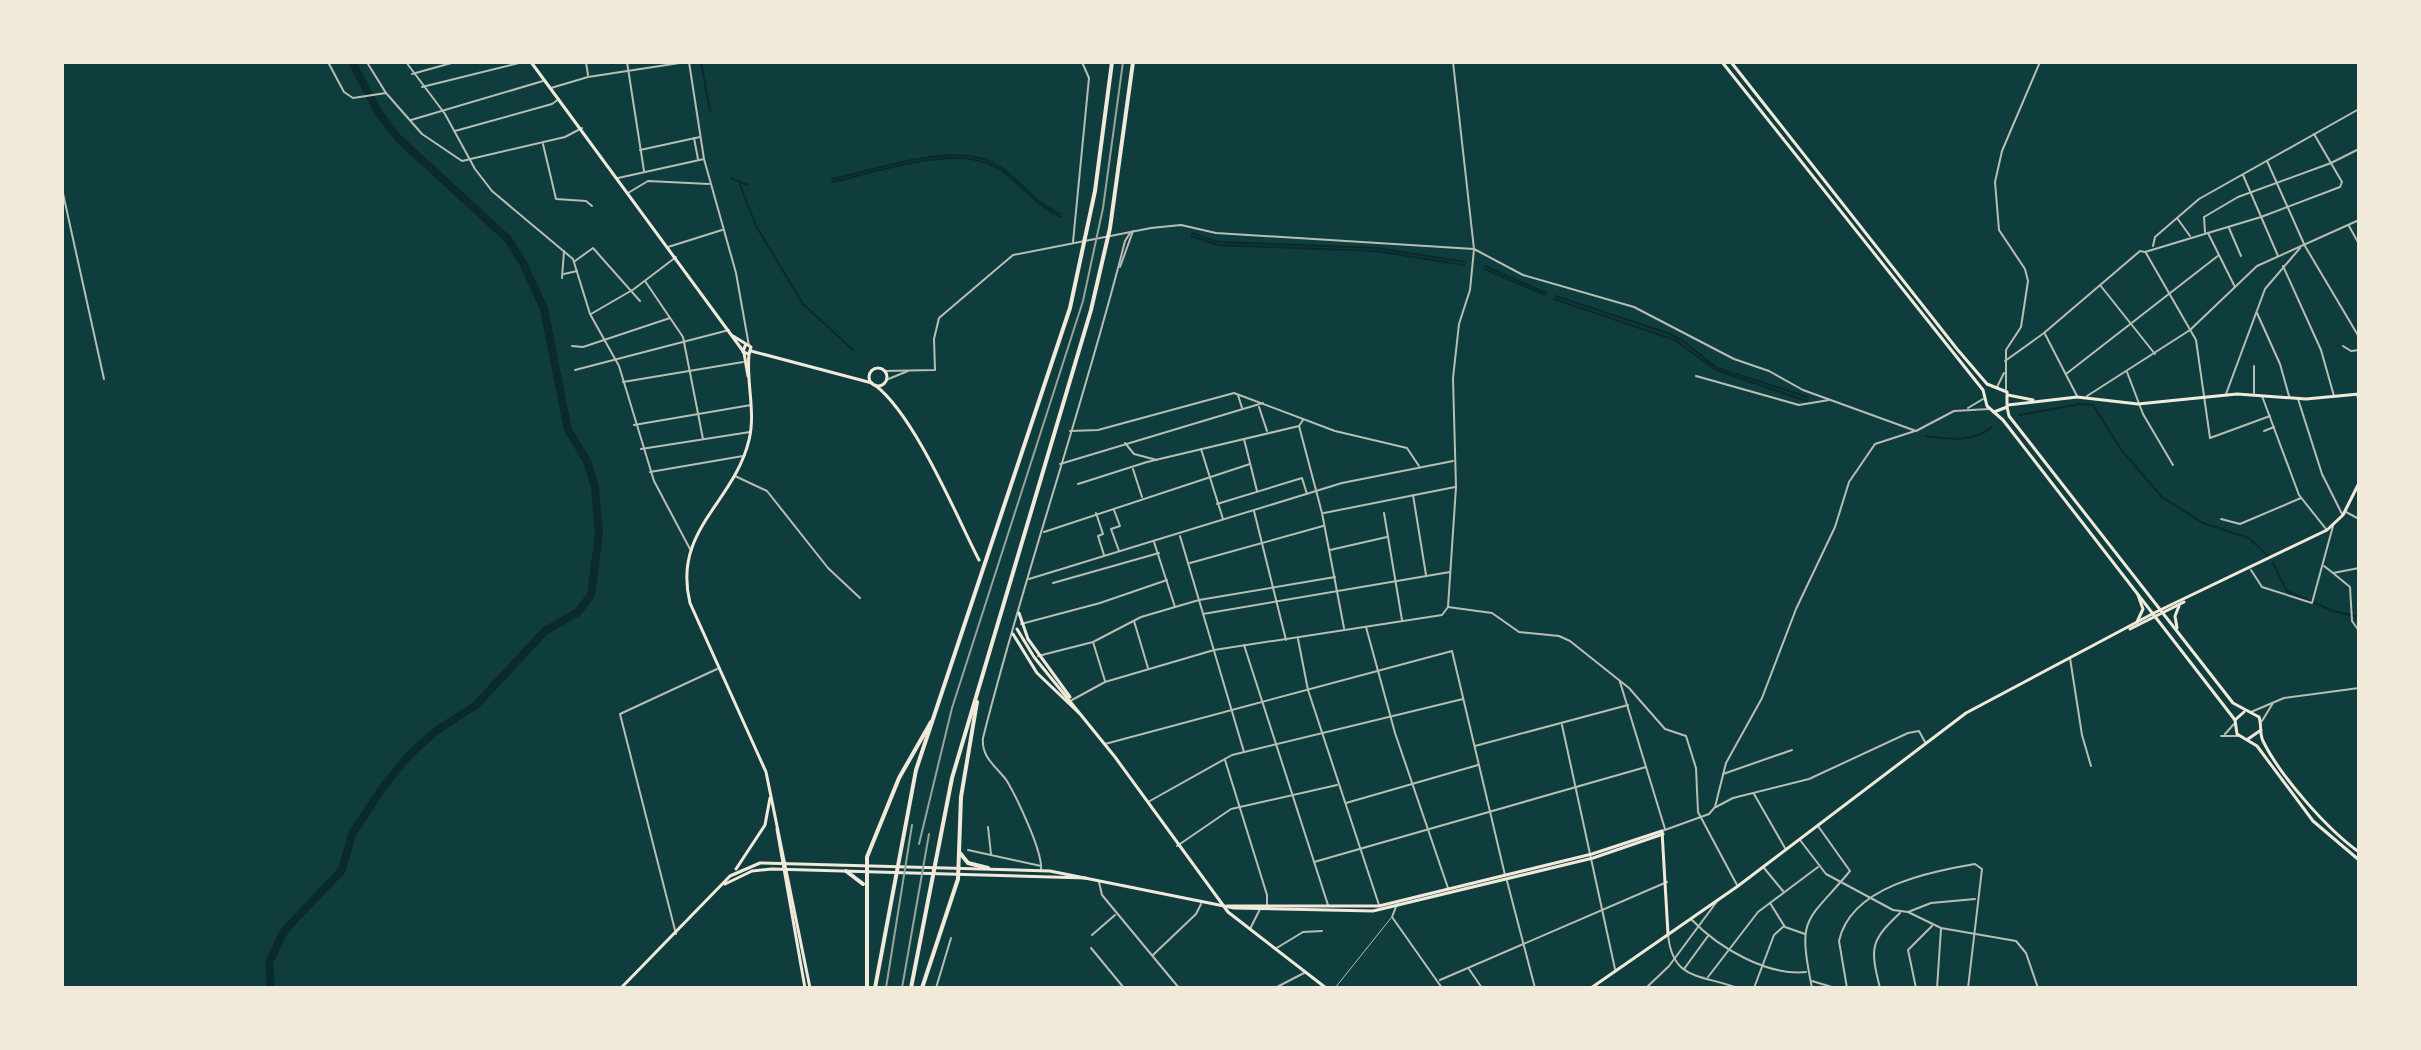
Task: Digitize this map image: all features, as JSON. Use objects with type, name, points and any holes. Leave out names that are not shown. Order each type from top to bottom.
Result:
[{"type":"highway","points":[[875,988],[903,828],[933,720],[1053,365],[1083,254],[1112,62]]},
{"type":"highway","points":[[911,988],[939,832],[978,688],[1091,310],[1110,228],[1133,62]]},
{"type":"highway","points":[[922,988],[959,877],[961,797],[978,688]]},
{"type":"highway","points":[[867,988],[866,863],[899,778],[933,720]]},
{"type":"highway","points":[[959,850],[968,863],[988,868]]},
{"type":"highway","points":[[846,871],[861,880],[865,890]]},
{"type":"main road","points":[[531,62],[733,336],[747,350],[873,384],[890,397]]},
{"type":"main road","points":[[1722,62],[1985,397],[1989,409],[2155,615],[2235,722],[2240,736],[2257,746],[2313,821],[2359,860]]},
{"type":"main road","points":[[1731,62],[1945,334],[1995,387],[2041,401]]},
{"type":"main road","points":[[747,350],[744,361],[749,380]]},
{"type":"main road","points":[[747,350],[751,431],[744,456],[690,549],[686,570],[690,603],[756,748],[771,795],[808,988]]},
{"type":"main road","points":[[849,377],[863,378],[875,369],[884,371],[890,397],[979,560]]},
{"type":"main road","points":[[870,374],[873,384]]},
{"type":"main road","points":[[873,384],[886,381]]},
{"type":"main road","points":[[1985,397],[1995,387]]},
{"type":"main road","points":[[2007,393],[2009,416],[2233,703],[2261,723],[2265,745],[2322,820],[2359,852]]},
{"type":"main road","points":[[1994,412],[2007,406],[2077,397],[2138,404],[2225,395],[2298,399],[2358,394]]},
{"type":"main road","points":[[1591,988],[1719,900],[1925,743],[1993,697],[2161,610],[2251,570],[2327,530],[2344,513],[2359,483]]},
{"type":"main road","points":[[2134,588],[2143,609],[2137,622]]},
{"type":"main road","points":[[2126,630],[2137,622],[2164,614],[2187,600]]},
{"type":"main road","points":[[2179,606],[2175,622],[2183,638]]},
{"type":"main road","points":[[1019,613],[1021,624],[1038,656],[1068,690],[1071,701]]},
{"type":"main road","points":[[1017,629],[1034,657],[1105,744],[1224,907],[1326,988]]},
{"type":"main road","points":[[1013,634],[1051,690],[1082,715]]},
{"type":"main road","points":[[1009,646],[1019,647]]},
{"type":"main road","points":[[2235,722],[2248,712]]},
{"type":"main road","points":[[2247,739],[2261,730]]},
{"type":"main road","points":[[621,988],[730,876],[765,825],[771,795]]},
{"type":"main road","points":[[730,876],[751,865],[783,861],[1041,868],[1224,907],[1380,908],[1592,856],[1664,832],[1668,934]]},
{"type":"main road","points":[[719,890],[752,871],[784,869],[959,877],[1086,878]]},
{"type":"main road","points":[[784,869],[808,988]]},
{"type":"main road","points":[[789,882],[792,873],[801,869]]},
{"type":"street","points":[[328,62],[344,92],[357,99],[386,93]]},
{"type":"street","points":[[406,62],[455,131],[492,191],[574,262],[590,314],[617,361],[650,472],[690,549]]},
{"type":"street","points":[[412,74],[455,62]]},
{"type":"street","points":[[422,87],[523,62]]},
{"type":"street","points":[[586,62],[588,77]]},
{"type":"street","points":[[627,62],[644,171]]},
{"type":"street","points":[[551,88],[588,77],[688,62],[704,159],[736,273],[747,350]]},
{"type":"street","points":[[1073,243],[1087,69],[1082,62]]},
{"type":"street","points":[[1071,701],[1105,682],[1214,650],[1442,615],[1448,607],[1456,487],[1453,378],[1459,324],[1470,290],[1474,249],[1453,62]]},
{"type":"street","points":[[2007,393],[2007,346],[2021,327],[2028,281],[2025,269],[1999,230],[1995,182],[2002,151],[2040,62]]},
{"type":"street","points":[[368,64],[386,93],[422,134],[454,157],[471,161],[565,137],[582,128]]},
{"type":"street","points":[[410,120],[545,80]]},
{"type":"street","points":[[455,131],[552,104],[560,99]]},
{"type":"street","points":[[2152,247],[2155,237],[2199,199],[2359,109]]},
{"type":"street","points":[[2005,361],[2044,333],[2140,251],[2261,217],[2340,187],[2342,182],[2314,134]]},
{"type":"street","points":[[640,150],[701,137]]},
{"type":"street","points":[[694,138],[698,160]]},
{"type":"street","points":[[542,142],[556,199],[586,201],[592,206]]},
{"type":"street","points":[[2235,287],[2206,233],[2204,217],[2225,202],[2331,163],[2359,149]]},
{"type":"street","points":[[617,178],[704,159]]},
{"type":"street","points":[[2266,160],[2305,246],[2359,337]]},
{"type":"street","points":[[2243,174],[2278,256]]},
{"type":"street","points":[[628,193],[648,181],[710,184]]},
{"type":"street","points":[[62,189],[104,379]]},
{"type":"street","points":[[2177,218],[2190,237]]},
{"type":"street","points":[[2086,397],[2190,330],[2257,266],[2359,220]]},
{"type":"street","points":[[884,371],[935,370],[934,339],[939,318],[1006,259],[1021,252],[1181,225],[1216,233],[1474,249],[1523,275],[1634,307],[1734,359],[1829,400],[1916,431]]},
{"type":"street","points":[[2349,225],[2359,244]]},
{"type":"street","points":[[2228,227],[2241,256]]},
{"type":"street","points":[[668,247],[722,230]]},
{"type":"street","points":[[1041,868],[1007,782],[982,745],[1044,532],[1060,464],[1119,271],[1125,241],[1132,232]]},
{"type":"street","points":[[574,262],[593,248],[640,301]]},
{"type":"street","points":[[2225,395],[2265,289],[2300,248]]},
{"type":"street","points":[[564,251],[562,276],[577,271]]},
{"type":"street","points":[[2145,252],[2196,340],[2210,438],[2270,416]]},
{"type":"street","points":[[2066,374],[2219,255]]},
{"type":"street","points":[[590,314],[645,281],[676,257]]},
{"type":"street","points":[[2283,265],[2321,350],[2334,396]]},
{"type":"street","points":[[645,281],[671,317],[684,343],[703,439]]},
{"type":"street","points":[[2099,284],[2155,354]]},
{"type":"street","points":[[2257,312],[2280,364],[2289,398]]},
{"type":"street","points":[[572,346],[605,340],[671,317]]},
{"type":"street","points":[[575,370],[729,330]]},
{"type":"street","points":[[733,336],[745,333]]},
{"type":"street","points":[[2044,333],[2077,397]]},
{"type":"street","points":[[2343,346],[2348,350],[2359,350]]},
{"type":"street","points":[[623,382],[744,361]]},
{"type":"street","points":[[2254,366],[2254,395]]},
{"type":"street","points":[[1995,387],[2005,368]]},
{"type":"street","points":[[886,381],[910,371]]},
{"type":"street","points":[[2127,372],[2138,404],[2173,465]]},
{"type":"street","points":[[1696,376],[1799,405],[1829,400]]},
{"type":"street","points":[[1070,431],[1098,430],[1226,394],[1238,394],[1335,431],[1407,448],[1419,466]]},
{"type":"street","points":[[1238,394],[1242,410]]},
{"type":"street","points":[[2358,394],[2359,404]]},
{"type":"street","points":[[2261,396],[2302,498],[2327,530]]},
{"type":"street","points":[[1965,409],[1985,397]]},
{"type":"street","points":[[2298,399],[2322,474],[2344,513],[2359,519]]},
{"type":"street","points":[[1060,464],[1264,403]]},
{"type":"street","points":[[634,425],[752,405]]},
{"type":"street","points":[[1258,405],[1267,432]]},
{"type":"street","points":[[1715,807],[1722,775],[1733,747],[1766,689],[1796,609],[1820,563],[1843,496],[1860,462],[1875,444],[1916,431],[1939,416],[1965,409],[1989,409]]},
{"type":"street","points":[[1078,484],[1158,460],[1299,426],[1303,420]]},
{"type":"street","points":[[1299,426],[1322,513],[1344,629]]},
{"type":"street","points":[[2264,431],[2275,427]]},
{"type":"street","points":[[641,449],[751,431]]},
{"type":"street","points":[[1244,439],[1257,492]]},
{"type":"street","points":[[1125,443],[1134,454],[1158,460]]},
{"type":"street","points":[[1201,449],[1224,520]]},
{"type":"street","points":[[650,472],[744,456]]},
{"type":"street","points":[[1029,579],[1317,492],[1419,466],[1454,461]]},
{"type":"street","points":[[1044,532],[1250,464]]},
{"type":"street","points":[[1133,467],[1142,498]]},
{"type":"street","points":[[734,475],[767,491],[828,568],[860,598]]},
{"type":"street","points":[[1217,504],[1302,478],[1307,495]]},
{"type":"street","points":[[1322,513],[1456,487]]},
{"type":"street","points":[[1413,494],[1426,575]]},
{"type":"street","points":[[2221,519],[2240,524],[2302,498]]},
{"type":"street","points":[[1114,508],[1120,526],[1111,529],[1120,552]]},
{"type":"street","points":[[1254,511],[1279,601],[1286,641]]},
{"type":"street","points":[[1096,513],[1103,534],[1098,536],[1105,556]]},
{"type":"street","points":[[1384,513],[1403,621]]},
{"type":"street","points":[[1188,564],[1324,526]]},
{"type":"street","points":[[2251,570],[2262,587],[2312,603],[2333,526]]},
{"type":"street","points":[[1180,534],[1245,753]]},
{"type":"street","points":[[1329,550],[1388,537]]},
{"type":"street","points":[[1154,542],[1176,608]]},
{"type":"street","points":[[1053,583],[1159,553]]},
{"type":"street","points":[[2324,561],[2326,569],[2349,584],[2351,617],[2359,631]]},
{"type":"street","points":[[2333,573],[2359,568]]},
{"type":"street","points":[[1203,614],[1450,572]]},
{"type":"street","points":[[1038,656],[1093,642],[1134,621],[1199,600],[1335,577]]},
{"type":"street","points":[[1021,624],[1100,603],[1167,580]]},
{"type":"street","points":[[1448,607],[1459,606],[1498,615],[1510,628],[1519,632],[1559,636],[1620,680],[1665,729],[1680,733],[1690,743],[1700,818],[1738,886]]},
{"type":"street","points":[[1134,621],[1148,670]]},
{"type":"street","points":[[1366,626],[1390,717],[1449,891]]},
{"type":"street","points":[[1298,638],[1308,690],[1380,908]]},
{"type":"street","points":[[1093,642],[1105,682]]},
{"type":"street","points":[[1244,645],[1328,908]]},
{"type":"street","points":[[1105,744],[1452,651],[1535,988]]},
{"type":"street","points":[[2070,658],[2082,735],[2091,766]]},
{"type":"street","points":[[676,934],[620,714],[720,667]]},
{"type":"street","points":[[1620,680],[1664,832],[1700,818],[1715,807],[1753,793],[1809,779],[1908,733],[1919,731],[1925,743]]},
{"type":"street","points":[[2248,712],[2275,701],[2359,688]]},
{"type":"street","points":[[1147,803],[1225,759],[1464,699]]},
{"type":"street","points":[[2261,723],[2275,701]]},
{"type":"street","points":[[1475,746],[1628,705]]},
{"type":"street","points":[[2235,722],[2221,736],[2240,736]]},
{"type":"street","points":[[1562,725],[1615,970]]},
{"type":"street","points":[[1722,775],[1792,750]]},
{"type":"street","points":[[1225,759],[1268,907]]},
{"type":"street","points":[[1345,804],[1480,765]]},
{"type":"street","points":[[1314,862],[1646,767]]},
{"type":"street","points":[[1177,846],[1238,807],[1338,785]]},
{"type":"street","points":[[1753,793],[1786,849]]},
{"type":"street","points":[[1812,988],[1807,972],[1805,934],[1812,913],[1850,869],[1818,825]]},
{"type":"street","points":[[988,827],[992,855]]},
{"type":"street","points":[[1799,839],[1819,866],[1901,912],[1931,903],[1976,899]]},
{"type":"street","points":[[968,850],[1041,868]]},
{"type":"street","points":[[1847,988],[1840,935],[1855,913],[1872,898],[1918,877],[1975,864],[1982,869],[1972,932],[1968,988]]},
{"type":"street","points":[[1708,977],[1752,918],[1819,866]]},
{"type":"street","points":[[1763,867],[1783,892]]},
{"type":"street","points":[[1099,880],[1100,891],[1116,914],[1179,988]]},
{"type":"street","points":[[1440,980],[1667,882]]},
{"type":"street","points":[[1646,988],[1673,960],[1719,900]]},
{"type":"street","points":[[1770,902],[1784,926],[1805,934]]},
{"type":"street","points":[[1152,956],[1196,914],[1201,904]]},
{"type":"street","points":[[1397,904],[1392,917],[1440,980],[1442,988]]},
{"type":"street","points":[[1249,929],[1261,907]]},
{"type":"street","points":[[1880,988],[1873,948],[1879,933],[1901,912]]},
{"type":"street","points":[[1908,912],[1941,928],[2010,939],[2021,946],[2038,988]]},
{"type":"street","points":[[1092,935],[1116,914]]},
{"type":"street","points":[[1691,919],[1709,935],[1764,965],[1786,973],[1807,972]]},
{"type":"street","points":[[1916,988],[1908,950],[1933,925]]},
{"type":"street","points":[[1754,988],[1774,935],[1784,926]]},
{"type":"street","points":[[1937,988],[1941,928]]},
{"type":"street","points":[[1274,949],[1303,932],[1322,931]]},
{"type":"street","points":[[1668,934],[1673,960],[1683,970],[1738,988]]},
{"type":"street","points":[[1683,970],[1709,935]]},
{"type":"street","points":[[936,988],[951,938]]},
{"type":"street","points":[[1091,948],[1124,988]]},
{"type":"street","points":[[1468,968],[1482,988]]},
{"type":"street","points":[[1275,988],[1305,972]]},
{"type":"street","points":[[1811,981],[1835,988]]},
{"type":"street","points":[[1720,988],[1722,982]]},
{"type":"lane","points":[[1335,988],[1392,917]]},
{"type":"waterway","points":[[271,988],[269,963],[284,931],[342,870],[352,834],[383,787],[410,754],[436,731],[476,705],[545,631],[578,612],[591,595],[599,533],[595,487],[587,461],[568,430],[544,309],[523,263],[508,239],[398,138],[378,112],[352,62]]},
{"type":"waterway","points":[[701,62],[710,111]]},
{"type":"waterway","points":[[832,179],[916,159],[961,155],[997,165],[1044,205],[1061,214]]},
{"type":"waterway","points":[[832,182],[916,162],[960,158],[980,161],[997,168],[1043,207],[1061,217]]},
{"type":"waterway","points":[[731,178],[748,185]]},
{"type":"waterway","points":[[739,182],[756,226],[803,304],[853,350]]},
{"type":"waterway","points":[[1192,233],[1218,242],[1376,248],[1465,262]]},
{"type":"waterway","points":[[1191,236],[1218,245],[1376,251],[1464,265]]},
{"type":"waterway","points":[[1485,266],[1546,293]]},
{"type":"waterway","points":[[1484,269],[1545,295]]},
{"type":"waterway","points":[[1555,296],[1667,333],[1683,341],[1717,368],[1808,397]]},
{"type":"waterway","points":[[1554,299],[1675,340],[1716,370],[1807,401]]},
{"type":"waterway","points":[[2019,415],[2080,404],[2093,405],[2122,451],[2162,497],[2203,523],[2249,538],[2268,556]]},
{"type":"waterway","points":[[1926,436],[1969,438],[1992,427]]},
{"type":"waterway","points":[[2273,563],[2287,591],[2333,611],[2359,617]]},
{"type":"railway","points":[[919,844],[952,708],[1083,301],[1103,208],[1123,62]]},
{"type":"railway","points":[[886,988],[912,825]]},
{"type":"railway","points":[[902,988],[929,834]]}]
